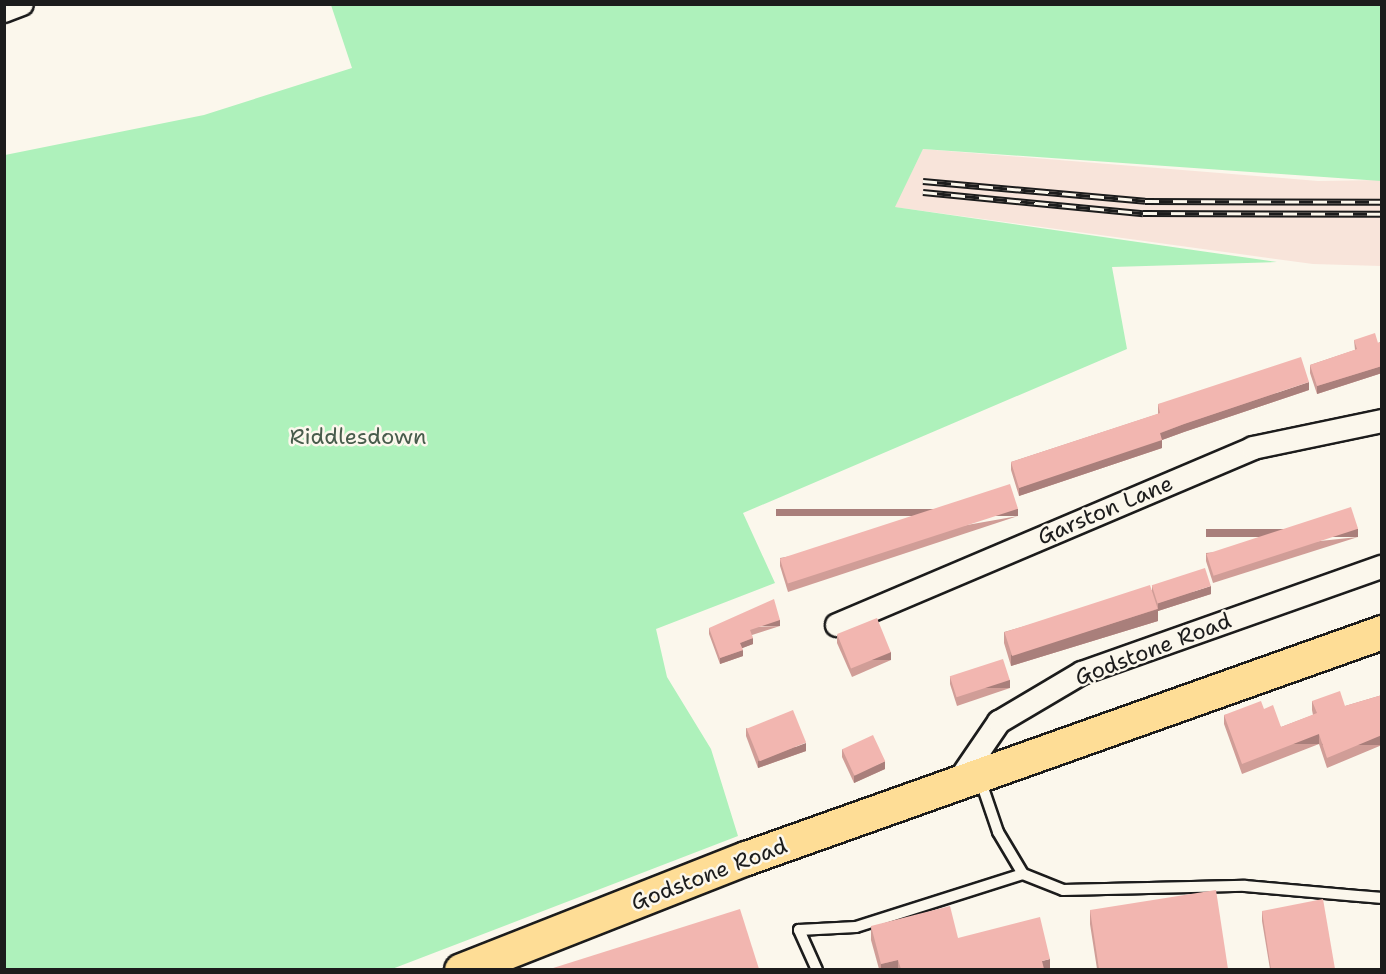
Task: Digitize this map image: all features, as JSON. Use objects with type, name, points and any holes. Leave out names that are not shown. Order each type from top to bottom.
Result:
[{"type":"highway","name":"Godstone Road","points":[[461,969],[968,778],[1382,632]]},
{"type":"street","points":[[4,11],[22,4]]},
{"type":"street","name":"Garston Lane","points":[[837,625],[1253,448],[1382,421]]},
{"type":"street","name":"Godstone Road","points":[[968,778],[999,722],[1082,673],[1382,567]]},
{"type":"lane","points":[[968,778],[1023,874],[1063,890],[1245,886],[1382,898]]},
{"type":"lane","points":[[817,969],[799,930],[856,927],[1023,874]]},
{"type":"shaded area","points":[[923,149],[1318,181],[1381,180],[1381,266],[1313,264],[894,207]]},
{"type":"green space","name":"Riddlesdown","points":[[331,5],[1381,5],[1381,181],[923,149],[895,207],[1277,262],[1112,267],[1127,349],[743,513],[775,583],[656,629],[667,677],[711,749],[738,836],[392,969],[5,969],[5,155],[204,115],[352,68]]},
{"type":"building","points":[[1375,333],[1378,343],[1382,341],[1382,366],[1317,386],[1310,365],[1357,349],[1354,340]]},
{"type":"building","points":[[1301,357],[1309,382],[1160,433],[1162,440],[1019,488],[1011,462],[1160,413],[1158,404]]},
{"type":"building","points":[[1010,484],[1018,509],[788,584],[780,559]]},
{"type":"building","points":[[1351,507],[1358,529],[1214,576],[1206,554]]},
{"type":"building","points":[[1205,568],[1211,586],[1158,603],[1152,585]]},
{"type":"building","points":[[1150,585],[1158,609],[1012,656],[1004,632]]},
{"type":"building","points":[[774,599],[780,620],[750,630],[753,638],[740,643],[743,650],[720,658],[709,628]]},
{"type":"building","points":[[877,618],[891,652],[851,668],[837,634]]},
{"type":"building","points":[[1003,659],[1010,680],[957,697],[950,676]]},
{"type":"building","points":[[1340,691],[1345,706],[1382,695],[1382,735],[1327,758],[1319,734],[1242,764],[1224,715],[1261,701],[1264,709],[1273,705],[1281,727],[1317,713],[1312,701]]},
{"type":"building","points":[[793,710],[806,742],[760,761],[747,729]]},
{"type":"building","points":[[873,735],[885,761],[854,776],[842,749]]},
{"type":"building","points":[[1216,890],[1228,969],[1099,969],[1090,910]]},
{"type":"building","points":[[1323,899],[1335,969],[1271,969],[1262,911]]},
{"type":"building","points":[[950,906],[958,938],[1040,917],[1050,959],[1042,961],[1044,969],[901,969],[898,960],[881,964],[871,926]]},
{"type":"building","points":[[740,909],[759,969],[550,969]]},
{"type":"railway","points":[[923,181],[1145,201],[1382,202]]},
{"type":"railway","points":[[923,192],[1143,213],[1382,214]]}]
